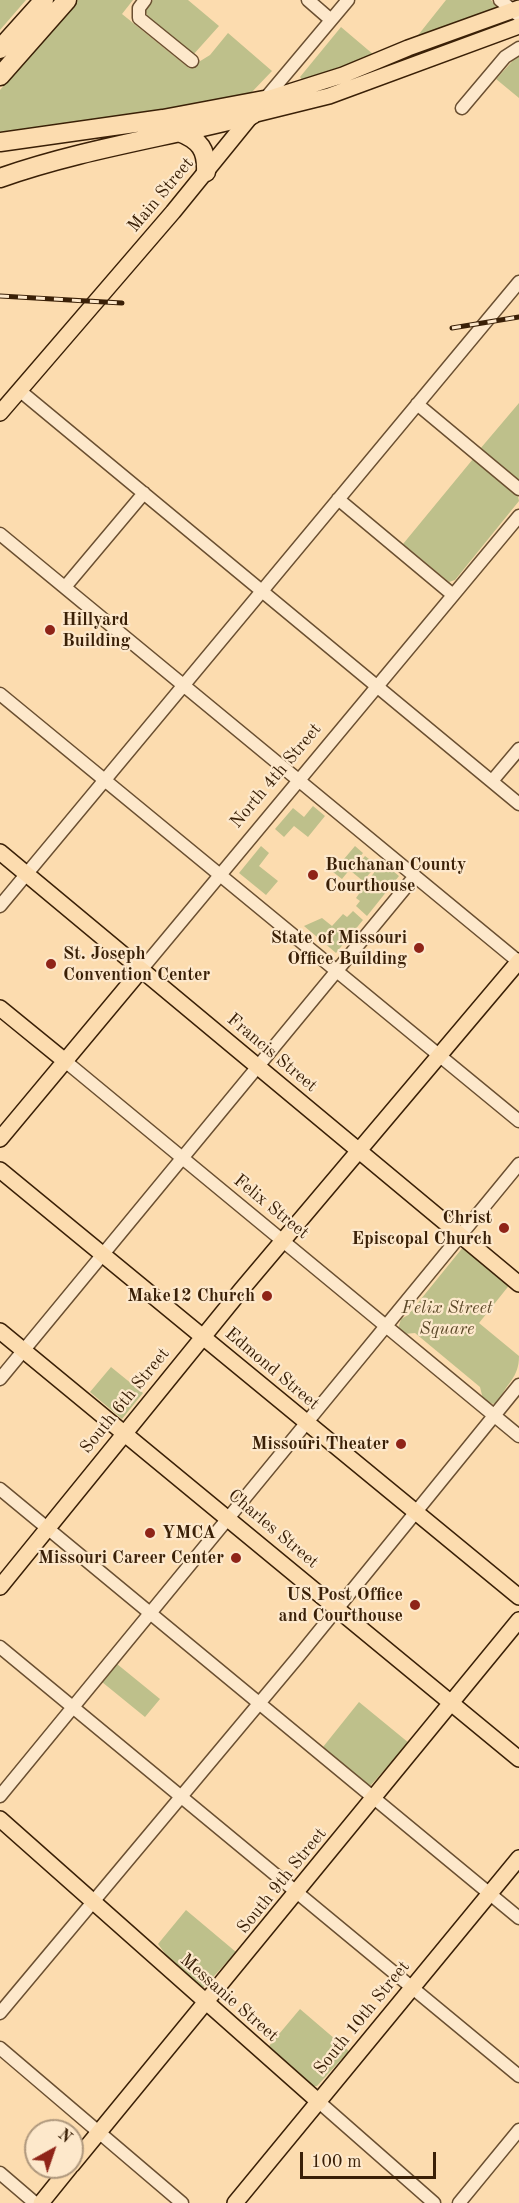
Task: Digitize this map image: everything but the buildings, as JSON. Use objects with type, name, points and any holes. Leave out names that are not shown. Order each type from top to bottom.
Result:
[{"type":"highway","points":[[0,49],[44,0]]},
{"type":"highway","points":[[0,76],[67,0]]},
{"type":"highway","points":[[0,142],[163,119],[264,100]]},
{"type":"highway","points":[[0,178],[44,163],[252,115]]},
{"type":"highway","points":[[179,132],[202,146],[207,155],[206,172]]},
{"type":"main road","points":[[264,100],[343,75],[408,48],[517,12]]},
{"type":"main road","points":[[252,115],[329,96],[519,26]]},
{"type":"main road","name":"Main Street","points":[[0,413],[206,172],[264,100]]},
{"type":"main road","name":"Francis Street","points":[[0,852],[519,1284]]},
{"type":"main road","name":"South 6th Street","points":[[0,1587],[203,1337],[519,961]]},
{"type":"main road","name":"North 4th Street","points":[[0,1140],[141,970]]},
{"type":"main road","name":"Felix Street","points":[[0,1008],[65,1061]]},
{"type":"main road","name":"Edmond Street","points":[[0,1170],[519,1598]]},
{"type":"main road","name":"Charles Street","points":[[0,1331],[519,1759]]},
{"type":"main road","name":"South 9th Street","points":[[84,2150],[519,1620]]},
{"type":"main road","name":"Messanie Street","points":[[0,1819],[319,2102]]},
{"type":"main road","name":"South 10th Street","points":[[235,2203],[519,1858]]},
{"type":"main road","name":"South 9th Street","points":[[41,2203],[60,2179]]},
{"type":"street","points":[[146,0],[138,14],[139,18],[192,61]]},
{"type":"street","points":[[308,0],[332,20]]},
{"type":"street","name":"Main Street","points":[[264,100],[348,0]]},
{"type":"street","points":[[500,0],[517,12]]},
{"type":"street","points":[[462,108],[505,57],[519,48]]},
{"type":"street","points":[[0,906],[519,282]]},
{"type":"street","points":[[19,390],[519,804]]},
{"type":"street","points":[[417,404],[519,489]]},
{"type":"street","points":[[64,587],[144,493]]},
{"type":"street","points":[[338,499],[453,595]]},
{"type":"street","name":"North 4th Street","points":[[141,970],[519,516]]},
{"type":"street","points":[[0,534],[519,961]]},
{"type":"street","points":[[0,694],[519,1121]]},
{"type":"street","points":[[492,782],[519,749]]},
{"type":"street","points":[[0,1379],[416,876]]},
{"type":"street","name":"Felix Street","points":[[65,1061],[519,1436]]},
{"type":"street","points":[[0,1796],[459,1234],[519,1164]]},
{"type":"street","points":[[0,2013],[261,1702],[519,1385]]},
{"type":"street","points":[[0,1489],[261,1702],[519,1918]]},
{"type":"street","points":[[0,1647],[519,2076]]},
{"type":"street","points":[[0,2048],[182,2203]]},
{"type":"street","name":"Messanie Street","points":[[319,2102],[431,2202]]},
{"type":"street","points":[[459,2203],[519,2130]]},
{"type":"street","points":[[0,2173],[35,2203]]},
{"type":"green space","points":[[0,0],[26,0],[0,30]]},
{"type":"green space","points":[[78,0],[133,0],[122,14],[189,68],[210,55],[228,33],[272,71],[250,94],[71,127],[0,132],[0,90]]},
{"type":"green space","points":[[153,0],[188,0],[219,26],[193,55],[148,17],[145,10]]},
{"type":"green space","points":[[446,0],[491,0],[498,9],[415,39]]},
{"type":"green space","points":[[341,27],[374,55],[302,80],[300,77]]},
{"type":"green space","points":[[519,54],[519,98],[496,79]]},
{"type":"green space","points":[[519,403],[519,481],[480,449]]},
{"type":"green space","points":[[473,459],[518,496],[519,501],[455,580],[449,582],[403,544]]},
{"type":"green space","points":[[313,806],[325,816],[308,837],[294,826],[284,837],[275,829],[293,808],[304,817]]},
{"type":"green space","points":[[261,846],[269,853],[259,866],[278,881],[266,895],[239,873]]},
{"type":"green space","points":[[355,846],[363,853],[342,879],[333,872]]},
{"type":"green space","points":[[365,856],[377,865],[363,881],[352,872]]},
{"type":"green space","points":[[378,867],[393,871],[399,876],[367,916],[356,906],[360,901],[356,898]]},
{"type":"green space","points":[[353,911],[363,920],[336,953],[304,926],[322,918],[332,926],[343,914],[347,917]]},
{"type":"green space","name":"Felix Street Square","points":[[464,1246],[511,1283],[479,1323],[519,1356],[515,1375],[499,1402],[493,1404],[483,1399],[480,1387],[415,1333],[404,1334],[398,1329],[401,1319],[408,1315]]},
{"type":"green space","points":[[111,1367],[143,1393],[122,1419],[90,1392]]},
{"type":"green space","points":[[117,1664],[160,1699],[145,1717],[102,1682]]},
{"type":"green space","points":[[359,1702],[409,1743],[370,1786],[323,1747]]},
{"type":"green space","points":[[186,1910],[236,1952],[204,1987],[200,1987],[172,1963],[158,1944]]},
{"type":"green space","points":[[300,2009],[349,2051],[317,2086],[313,2086],[269,2046]]},
{"type":"railway","points":[[0,296],[122,303]]},
{"type":"railway","points":[[452,328],[519,317]]},
{"type":"place","name":"Hillyard Building","points":[[50,630]]},
{"type":"place","name":"Buchanan County Courthouse","points":[[313,875]]},
{"type":"place","name":"State of Missouri Office Building","points":[[419,948]]},
{"type":"place","name":"St. Joseph Convention Center","points":[[51,964]]},
{"type":"place","name":"Christ Episcopal Church","points":[[504,1228]]},
{"type":"place","name":"Make12 Church","points":[[267,1296]]},
{"type":"place","name":"Missouri Theater","points":[[401,1444]]},
{"type":"place","name":"YMCA","points":[[150,1533]]},
{"type":"place","name":"Missouri Career Center","points":[[236,1558]]},
{"type":"place","name":"US Post Office and Courthouse","points":[[415,1605]]}]
